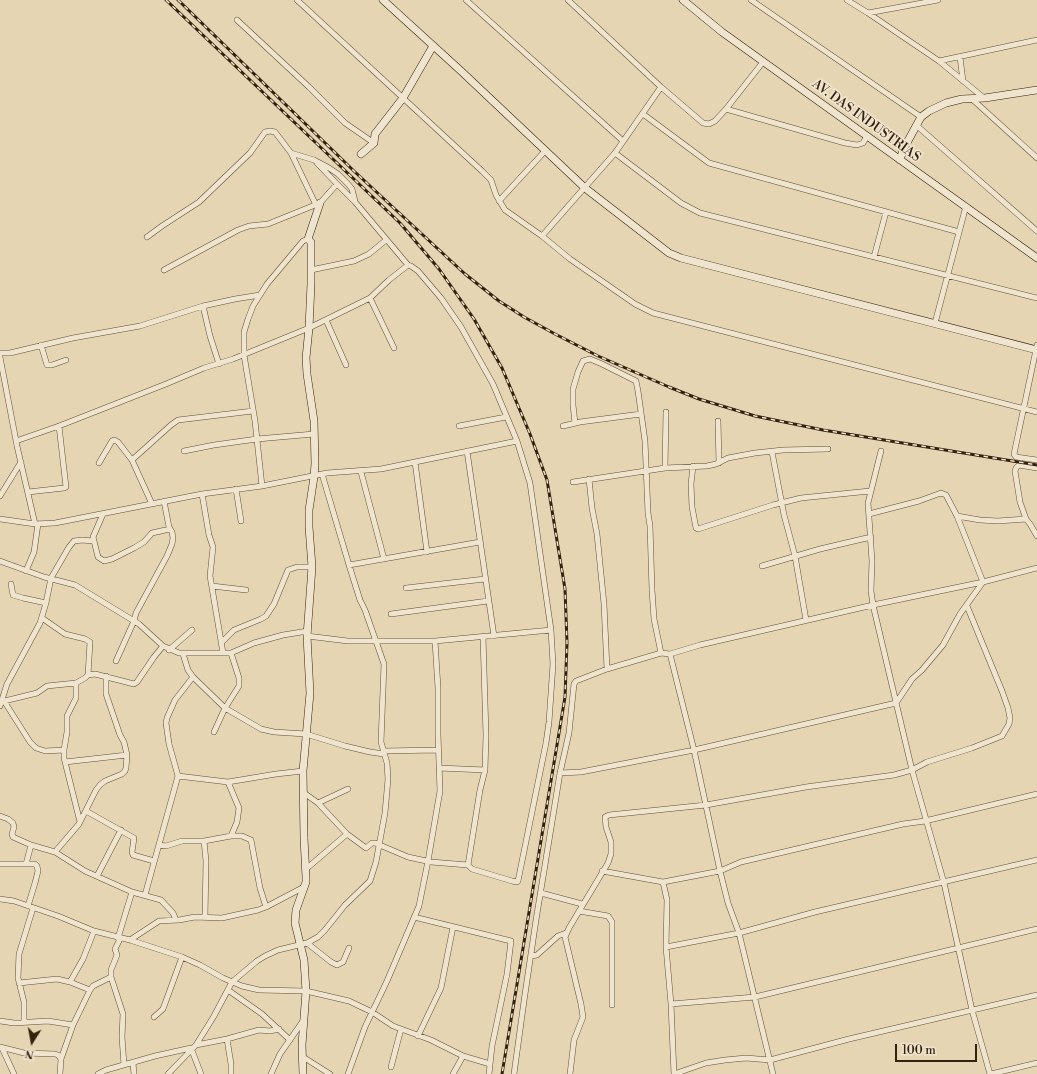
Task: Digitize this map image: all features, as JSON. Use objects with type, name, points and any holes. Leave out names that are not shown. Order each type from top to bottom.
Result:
[{"type":"street","points":[[297,0],[491,180],[499,201],[505,210],[628,300],[653,313],[1037,412]]},
{"type":"street","points":[[382,0],[585,188],[669,253],[681,258],[1037,348],[1014,456],[1037,460]]},
{"type":"street","points":[[466,0],[623,140]]},
{"type":"street","points":[[568,0],[661,87],[703,123],[709,124],[715,121],[763,62]]},
{"type":"street","name":"AV. DAS INDUSTRIAS","points":[[683,0],[722,32],[763,62],[1035,254]]},
{"type":"street","points":[[751,0],[920,117]]},
{"type":"street","points":[[847,0],[939,61],[985,98]]},
{"type":"street","points":[[868,13],[938,0]]},
{"type":"street","points":[[237,20],[309,87],[344,123],[374,143]]},
{"type":"street","points":[[939,61],[1037,40]]},
{"type":"street","points":[[361,154],[374,143],[375,134],[379,127],[403,98],[433,46]]},
{"type":"street","points":[[960,57],[963,81]]},
{"type":"street","points":[[542,236],[615,153],[661,87]]},
{"type":"street","points":[[900,160],[902,150],[920,117],[929,111],[946,103],[962,99],[985,98],[1037,90]]},
{"type":"street","points":[[972,99],[1037,158]]},
{"type":"street","points":[[726,109],[845,143],[857,145],[863,143],[867,136]]},
{"type":"street","points":[[643,114],[709,163],[959,232]]},
{"type":"street","points":[[916,125],[1037,231]]},
{"type":"street","points":[[147,237],[199,202],[250,154],[265,132],[270,131],[275,132],[292,153],[318,204],[308,239],[310,242],[311,270],[309,328],[306,358],[314,434],[314,477],[309,510],[312,567],[307,633],[310,693],[303,771],[306,882],[296,910],[296,917],[297,933],[304,944],[331,962],[337,965],[343,962],[350,948]]},
{"type":"street","points":[[499,201],[545,151]]},
{"type":"street","points":[[292,153],[314,160],[329,168],[348,184],[352,190],[355,202]]},
{"type":"street","points":[[615,153],[692,210],[1037,298]]},
{"type":"street","points":[[304,794],[318,803],[346,834],[366,848],[372,843],[400,854],[428,861],[468,865],[472,869],[517,882],[549,722],[553,664],[551,630],[530,483],[517,441],[493,384],[477,353],[441,298],[418,271],[408,265],[355,202],[314,160]]},
{"type":"street","points":[[164,270],[238,230],[249,226],[268,224],[318,204],[337,184]]},
{"type":"street","points":[[935,323],[966,206]]},
{"type":"street","points":[[874,257],[886,212]]},
{"type":"street","points":[[262,486],[254,412],[244,355],[244,332],[248,319],[260,295],[303,241],[308,239]]},
{"type":"street","points":[[311,270],[354,261],[369,254],[386,240]]},
{"type":"street","points":[[16,441],[59,426],[204,368],[244,355],[309,328],[370,298],[408,265]]},
{"type":"street","points":[[0,353],[10,353],[73,338],[140,326],[203,306],[260,295]]},
{"type":"street","points":[[370,298],[394,348]]},
{"type":"street","points":[[203,306],[210,336],[219,364]]},
{"type":"street","points":[[326,320],[346,365]]},
{"type":"street","points":[[42,345],[47,365],[52,365],[66,360]]},
{"type":"street","points":[[0,357],[16,441],[37,524],[34,552],[26,571]]},
{"type":"street","points":[[575,423],[573,389],[582,362],[588,359],[602,364],[636,381],[645,441],[654,612],[661,653]]},
{"type":"street","points":[[132,460],[178,420],[254,412]]},
{"type":"street","points":[[664,468],[666,412]]},
{"type":"street","points":[[563,426],[642,414]]},
{"type":"street","points":[[459,426],[506,417]]},
{"type":"street","points":[[718,422],[719,463]]},
{"type":"street","points":[[28,492],[66,487],[59,426]]},
{"type":"street","points":[[184,451],[257,439],[314,434]]},
{"type":"street","points":[[99,463],[109,444],[114,440],[118,442],[132,460],[152,504]]},
{"type":"street","points":[[0,518],[37,524],[55,523],[202,494],[262,486],[314,477],[322,474],[336,472],[361,472],[381,469],[517,441]]},
{"type":"street","points":[[573,482],[664,468],[707,466],[719,463],[728,458],[772,452],[828,449]]},
{"type":"street","points":[[467,451],[494,636]]},
{"type":"street","points":[[881,451],[868,503],[871,537],[871,591],[873,605],[925,821],[944,883],[972,1010],[991,1074],[1037,1063]]},
{"type":"street","points":[[772,452],[782,503],[795,556],[806,620]]},
{"type":"street","points":[[0,496],[21,462]]},
{"type":"street","points":[[415,462],[426,552]]},
{"type":"street","points":[[1037,468],[1019,465],[1015,471],[1020,502],[1026,519],[1037,536]]},
{"type":"street","points":[[693,466],[691,484],[692,507],[696,528],[698,529],[801,498],[870,491]]},
{"type":"street","points":[[361,472],[384,559]]},
{"type":"street","points":[[168,1074],[194,1046],[214,1016],[232,982],[264,956],[278,950],[304,944],[318,937],[346,904],[370,881],[376,862],[388,779],[387,763],[381,730],[384,664],[349,565],[322,474]]},
{"type":"street","points":[[590,479],[592,508],[597,534],[604,604],[608,669]]},
{"type":"street","points":[[236,489],[241,521]]},
{"type":"street","points":[[869,514],[919,501],[941,493],[946,495],[957,516],[984,582]]},
{"type":"street","points":[[202,494],[213,546],[210,576],[223,653]]},
{"type":"street","points":[[116,661],[134,621],[136,613],[167,556],[174,538],[170,529],[164,501]]},
{"type":"street","points":[[103,514],[94,532],[93,541],[98,557],[104,561],[109,561],[134,548],[144,542],[152,533],[170,529]]},
{"type":"street","points":[[957,516],[998,521],[1026,519]]},
{"type":"street","points":[[762,566],[871,537]]},
{"type":"street","points":[[1,703],[7,684],[42,618],[51,578],[68,547],[74,541],[93,541]]},
{"type":"street","points":[[349,565],[480,542]]},
{"type":"street","points":[[0,561],[26,571],[75,585],[146,629],[169,650],[183,654],[200,652],[231,652],[254,643],[283,635],[307,633],[348,641],[435,641],[551,630]]},
{"type":"street","points":[[221,643],[234,630],[266,616],[274,604],[288,570],[312,567]]},
{"type":"street","points":[[515,1074],[531,956],[560,773],[569,733],[574,684],[576,681],[608,669],[661,653],[670,654],[700,645],[806,620],[984,582],[1037,568]]},
{"type":"street","points":[[406,588],[485,579]]},
{"type":"street","points":[[560,773],[581,772],[694,750],[896,702],[912,679],[922,670],[943,645],[960,614],[984,582]]},
{"type":"street","points":[[11,584],[13,595],[46,603]]},
{"type":"street","points":[[212,586],[246,590]]},
{"type":"street","points":[[391,614],[488,601]]},
{"type":"street","points":[[570,1074],[574,1040],[583,1017],[565,937],[611,854],[612,848],[606,827],[606,816],[706,805],[806,787],[894,775],[912,770],[927,762],[994,740],[1005,732],[1009,724],[1009,713],[1002,691],[967,606]]},
{"type":"street","points":[[1,703],[37,693],[47,686],[76,683],[85,678],[88,674],[90,642],[85,639],[65,634],[42,618]]},
{"type":"street","points":[[169,650],[192,630]]},
{"type":"street","points":[[468,865],[480,790],[486,770],[483,637]]},
{"type":"street","points":[[348,1074],[372,1012],[414,917],[418,906],[428,861],[440,791],[438,750],[438,688],[435,641]]},
{"type":"street","points":[[88,674],[106,676],[136,683],[163,646]]},
{"type":"street","points":[[214,732],[225,708],[235,693],[239,682],[231,652]]},
{"type":"street","points":[[183,654],[188,670],[193,677],[225,708],[266,731],[306,734],[351,747],[384,752],[438,750]]},
{"type":"street","points":[[670,654],[694,750],[728,904],[738,933],[755,997],[773,1074]]},
{"type":"street","points":[[55,852],[80,822],[100,785],[125,771],[126,768],[127,754],[106,694],[106,676]]},
{"type":"street","points":[[145,895],[178,776],[169,744],[166,723],[175,700],[193,677]]},
{"type":"street","points":[[76,683],[76,698],[67,716],[68,732],[64,750],[65,762],[80,822]]},
{"type":"street","points":[[1,703],[36,748],[44,751],[64,750]]},
{"type":"street","points":[[65,762],[127,754]]},
{"type":"street","points":[[439,768],[486,770]]},
{"type":"street","points":[[178,776],[228,782],[303,771]]},
{"type":"street","points":[[228,782],[239,808],[237,822],[231,836]]},
{"type":"street","points":[[318,803],[348,789]]},
{"type":"street","points":[[602,871],[663,882],[720,871],[741,862],[903,824],[925,821],[1037,794]]},
{"type":"street","points":[[86,811],[134,838],[133,855],[154,861]]},
{"type":"street","points":[[0,816],[13,823],[13,837],[31,845],[55,852],[75,865],[132,892],[161,900],[173,912],[176,920]]},
{"type":"street","points":[[97,876],[121,830]]},
{"type":"street","points":[[306,869],[346,834]]},
{"type":"street","points":[[159,846],[166,846],[182,841],[204,841],[231,836],[242,836],[251,840],[260,888],[266,907]]},
{"type":"street","points":[[204,841],[206,861],[205,917]]},
{"type":"street","points":[[26,864],[31,845]]},
{"type":"street","points":[[666,947],[738,933],[816,912],[1037,860]]},
{"type":"street","points":[[0,864],[35,864],[38,868],[31,907],[20,946],[18,967],[19,983],[24,1002],[24,1022]]},
{"type":"street","points":[[663,882],[667,900],[666,947],[671,1004],[674,1074],[706,1063],[725,1060],[746,1058],[770,1060],[849,1039],[1037,995]]},
{"type":"street","points":[[130,940],[159,921],[205,917],[222,918],[266,907],[304,887]]},
{"type":"street","points":[[124,1064],[122,1037],[124,1014],[111,977],[111,970],[117,957],[115,949],[132,892]]},
{"type":"street","points":[[542,893],[582,904]]},
{"type":"street","points":[[0,900],[14,901],[58,916],[94,931],[130,940],[182,957],[242,986],[259,990],[306,991],[342,998],[358,1004],[401,1029],[437,1043],[463,1056],[490,1064]]},
{"type":"street","points":[[579,911],[608,916],[612,922],[612,1005]]},
{"type":"street","points":[[414,917],[511,941],[507,974],[492,1046],[488,1074]]},
{"type":"street","points":[[418,1036],[441,988],[453,927]]},
{"type":"street","points":[[671,1004],[755,997],[1037,929]]},
{"type":"street","points":[[70,982],[83,959],[94,931]]},
{"type":"street","points":[[531,956],[538,955],[558,936],[566,933]]},
{"type":"street","points":[[303,1074],[303,1021],[306,991],[304,944]]},
{"type":"street","points":[[154,1017],[163,1009],[182,957]]},
{"type":"street","points":[[60,1074],[61,1059],[73,1025],[90,990],[94,986],[111,977]]},
{"type":"street","points":[[19,983],[57,980],[70,982],[90,990]]},
{"type":"street","points":[[228,990],[262,1014],[290,1040]]},
{"type":"street","points":[[0,1021],[14,1023],[48,1021],[73,1025]]},
{"type":"street","points":[[271,1074],[280,1054],[303,1021]]},
{"type":"street","points":[[98,1074],[124,1064],[134,1063],[155,1056],[258,1030],[270,1031],[279,1029]]},
{"type":"street","points":[[391,1067],[401,1029]]},
{"type":"street","points":[[227,1039],[231,1074]]},
{"type":"street","points":[[194,1046],[201,1074]]},
{"type":"street","points":[[1,1048],[30,1054],[55,1054],[61,1059]]},
{"type":"street","points":[[1,1048],[14,1074]]},
{"type":"street","points":[[453,1074],[463,1056]]},
{"type":"street","points":[[303,1058],[330,1074]]},
{"type":"street","points":[[134,1063],[134,1074]]},
{"type":"railway","points":[[166,0],[400,223],[439,269],[474,319],[502,368],[530,434],[547,480],[565,589],[567,643],[565,697],[502,1074]]},
{"type":"railway","points":[[178,0],[355,172],[465,274],[499,301],[555,334],[598,356],[669,387],[699,399],[755,416],[823,430],[1037,465]]}]
